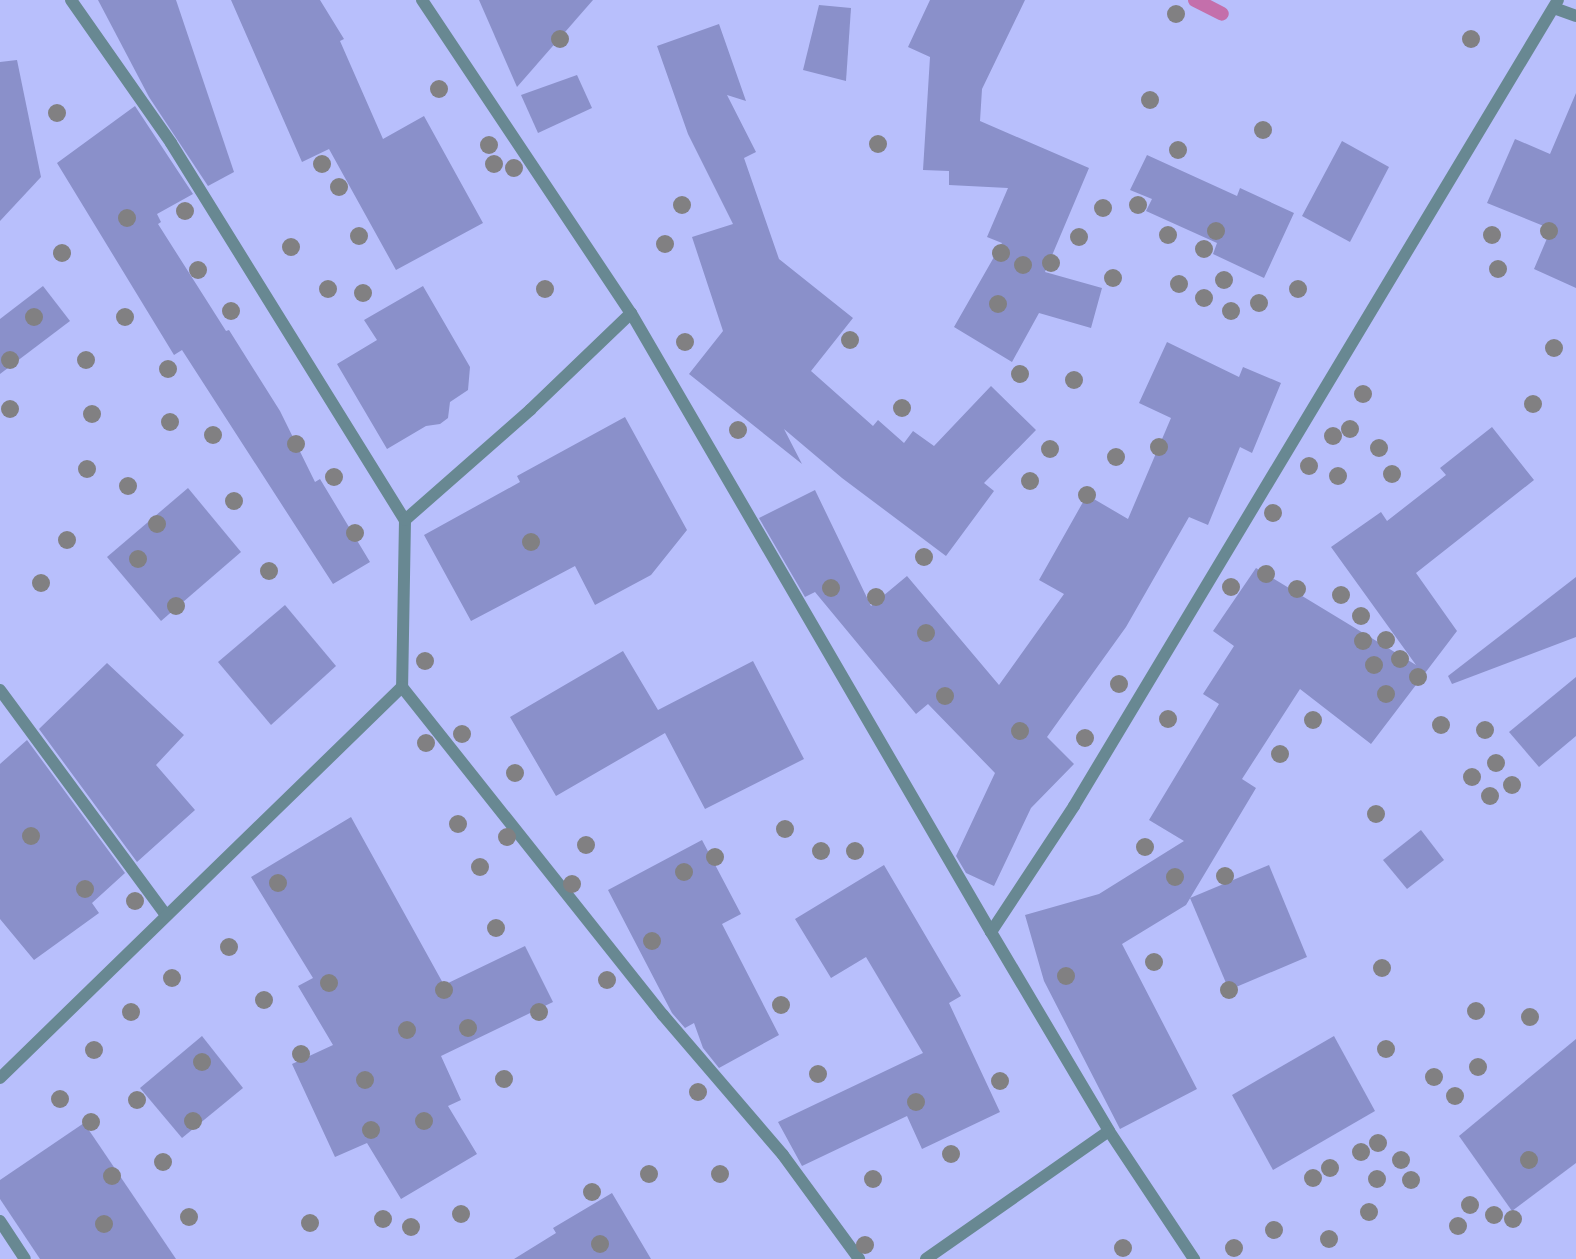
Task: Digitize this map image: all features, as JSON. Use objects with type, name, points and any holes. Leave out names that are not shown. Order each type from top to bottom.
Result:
[{"type":"street","points":[[71,0],[171,143],[405,520],[402,687],[663,1015],[783,1155],[859,1259]]},
{"type":"street","points":[[422,0],[631,313],[1109,1131],[1194,1259]]},
{"type":"street","points":[[991,932],[1074,806],[1556,4],[1576,16]]},
{"type":"street","points":[[405,520],[530,410],[631,313]]},
{"type":"street","points":[[0,1078],[402,687]]},
{"type":"street","points":[[0,690],[166,915]]},
{"type":"street","points":[[926,1259],[1109,1131]]},
{"type":"street","points":[[0,1221],[26,1259]]},
{"type":"building","points":[[98,0],[176,0],[234,172],[208,186],[149,97]]},
{"type":"building","points":[[231,0],[320,0],[344,39],[340,41],[383,139],[424,116],[483,223],[396,270],[329,149],[302,162]]},
{"type":"building","points":[[479,0],[593,0],[517,87]]},
{"type":"building","points":[[930,0],[1025,0],[982,89],[980,121],[1089,168],[1045,272],[1102,288],[1091,328],[1039,313],[1012,362],[954,327],[1002,243],[987,237],[1008,188],[949,185],[949,171],[923,170],[930,57],[908,47]]},
{"type":"building","points":[[819,5],[851,8],[846,81],[803,70]]},
{"type":"building","points":[[719,24],[746,101],[727,95],[756,152],[744,158],[779,259],[853,318],[811,371],[873,426],[878,420],[904,443],[913,431],[934,446],[991,386],[1036,430],[984,483],[994,491],[946,556],[842,478],[784,429],[802,464],[689,374],[723,331],[692,237],[733,224],[688,134],[657,46]]},
{"type":"building","points":[[17,60],[41,177],[0,221],[0,62]]},
{"type":"building","points":[[577,75],[592,108],[538,133],[521,95]]},
{"type":"building","points":[[1576,93],[1576,288],[1534,269],[1551,229],[1487,203],[1515,139],[1550,154]]},
{"type":"building","points":[[135,106],[193,194],[157,214],[161,222],[158,224],[280,411],[315,482],[320,479],[370,562],[333,584],[182,350],[174,355],[57,163]]},
{"type":"building","points":[[1342,141],[1389,167],[1350,242],[1302,216]]},
{"type":"building","points":[[1147,155],[1237,196],[1240,188],[1294,213],[1264,278],[1213,254],[1217,243],[1146,211],[1152,199],[1130,190]]},
{"type":"building","points":[[43,286],[70,321],[0,374],[0,319]]},
{"type":"building","points":[[423,286],[470,367],[468,390],[450,402],[448,418],[440,424],[426,426],[387,449],[337,364],[377,340],[364,320]]},
{"type":"building","points":[[1167,342],[1239,377],[1243,367],[1281,383],[1252,453],[1240,447],[1208,525],[1189,517],[1126,627],[1047,737],[1074,764],[1031,808],[994,886],[966,873],[956,856],[995,773],[928,704],[916,714],[815,592],[805,597],[759,518],[815,490],[871,606],[907,576],[999,685],[1064,594],[1039,580],[1087,495],[1128,519],[1171,418],[1139,403]]},
{"type":"building","points":[[625,417],[687,530],[651,575],[595,605],[575,566],[471,621],[424,535],[520,482],[517,476]]},
{"type":"building","points":[[1492,427],[1534,480],[1416,573],[1457,631],[1371,744],[1300,689],[1242,779],[1256,788],[1186,905],[1122,944],[1197,1089],[1120,1129],[1044,981],[1025,915],[1099,894],[1184,841],[1149,820],[1219,704],[1203,694],[1234,646],[1213,631],[1256,568],[1416,665],[1331,547],[1381,512],[1387,521],[1446,475],[1440,468]]},
{"type":"building","points":[[188,488],[241,552],[161,621],[107,557]]},
{"type":"building","points":[[1576,577],[1576,637],[1452,684],[1448,676]]},
{"type":"building","points":[[285,605],[336,666],[271,725],[218,662]]},
{"type":"building","points":[[623,651],[658,710],[753,661],[804,759],[705,809],[665,733],[556,796],[510,717]]},
{"type":"building","points":[[107,663],[184,735],[156,765],[195,810],[137,862],[39,729]]},
{"type":"building","points":[[1576,677],[1576,736],[1539,767],[1509,732]]},
{"type":"building","points":[[27,740],[125,873],[92,903],[99,913],[34,960],[0,919],[0,764]]},
{"type":"building","points":[[351,817],[444,985],[525,946],[553,1002],[441,1056],[461,1100],[448,1106],[477,1154],[401,1199],[367,1143],[335,1157],[292,1064],[333,1045],[298,986],[313,978],[251,877]]},
{"type":"building","points":[[1421,830],[1444,860],[1407,889],[1383,860]]},
{"type":"building","points":[[702,840],[741,914],[722,924],[779,1035],[719,1068],[703,1048],[694,1023],[685,1028],[672,1013],[608,890]]},
{"type":"building","points":[[884,865],[961,996],[949,1003],[1000,1112],[922,1149],[907,1116],[802,1166],[778,1122],[923,1053],[866,957],[831,978],[795,919]]},
{"type":"building","points":[[1269,865],[1307,957],[1229,990],[1190,898]]},
{"type":"building","points":[[202,1036],[243,1088],[182,1138],[140,1088]]},
{"type":"building","points":[[1334,1036],[1375,1111],[1273,1170],[1232,1095]]},
{"type":"building","points":[[1576,1039],[1576,1163],[1512,1211],[1459,1136]]},
{"type":"building","points":[[84,1123],[176,1259],[40,1259],[0,1199],[0,1180]]},
{"type":"building","points":[[612,1193],[651,1259],[514,1259],[556,1233],[553,1228]]},
{"type":"waterway","points":[[1195,0],[1222,14]]}]
